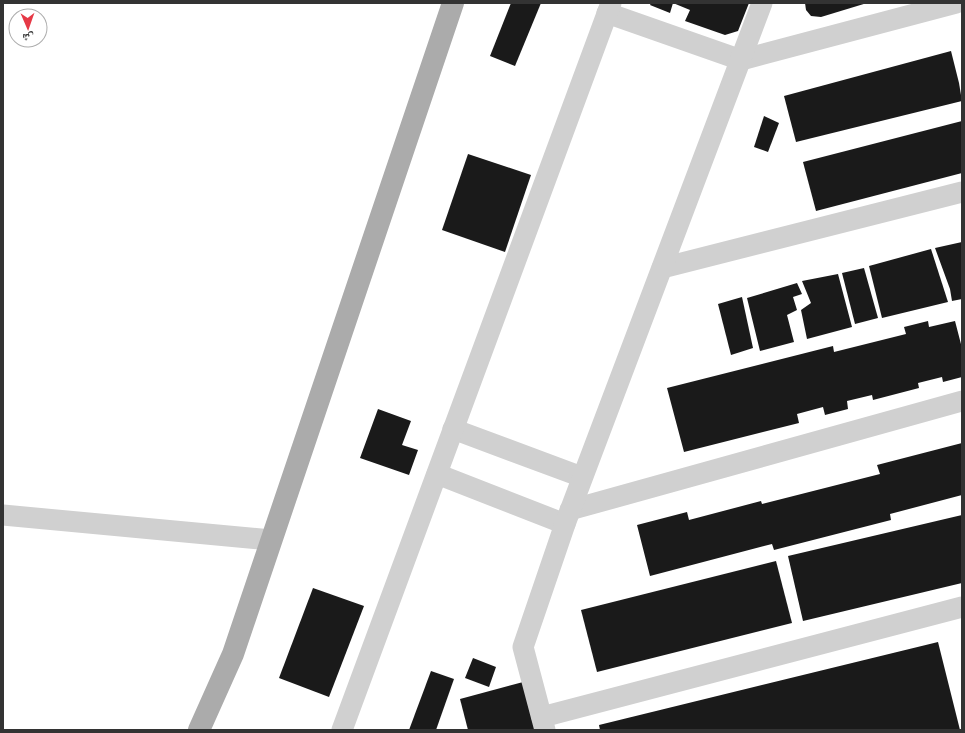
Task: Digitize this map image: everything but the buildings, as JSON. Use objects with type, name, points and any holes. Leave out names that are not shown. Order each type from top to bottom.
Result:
[{"type":"main road","points":[[199,730],[233,654],[453,3]]},
{"type":"street","points":[[762,3],[567,517],[523,648],[544,723],[962,607]]},
{"type":"street","points":[[342,730],[609,8],[741,60],[928,7],[956,3]]},
{"type":"street","points":[[662,268],[962,192]]},
{"type":"street","points":[[436,474],[567,517],[962,401]]},
{"type":"street","points":[[453,429],[582,477]]},
{"type":"street","points":[[3,515],[272,540]]}]
